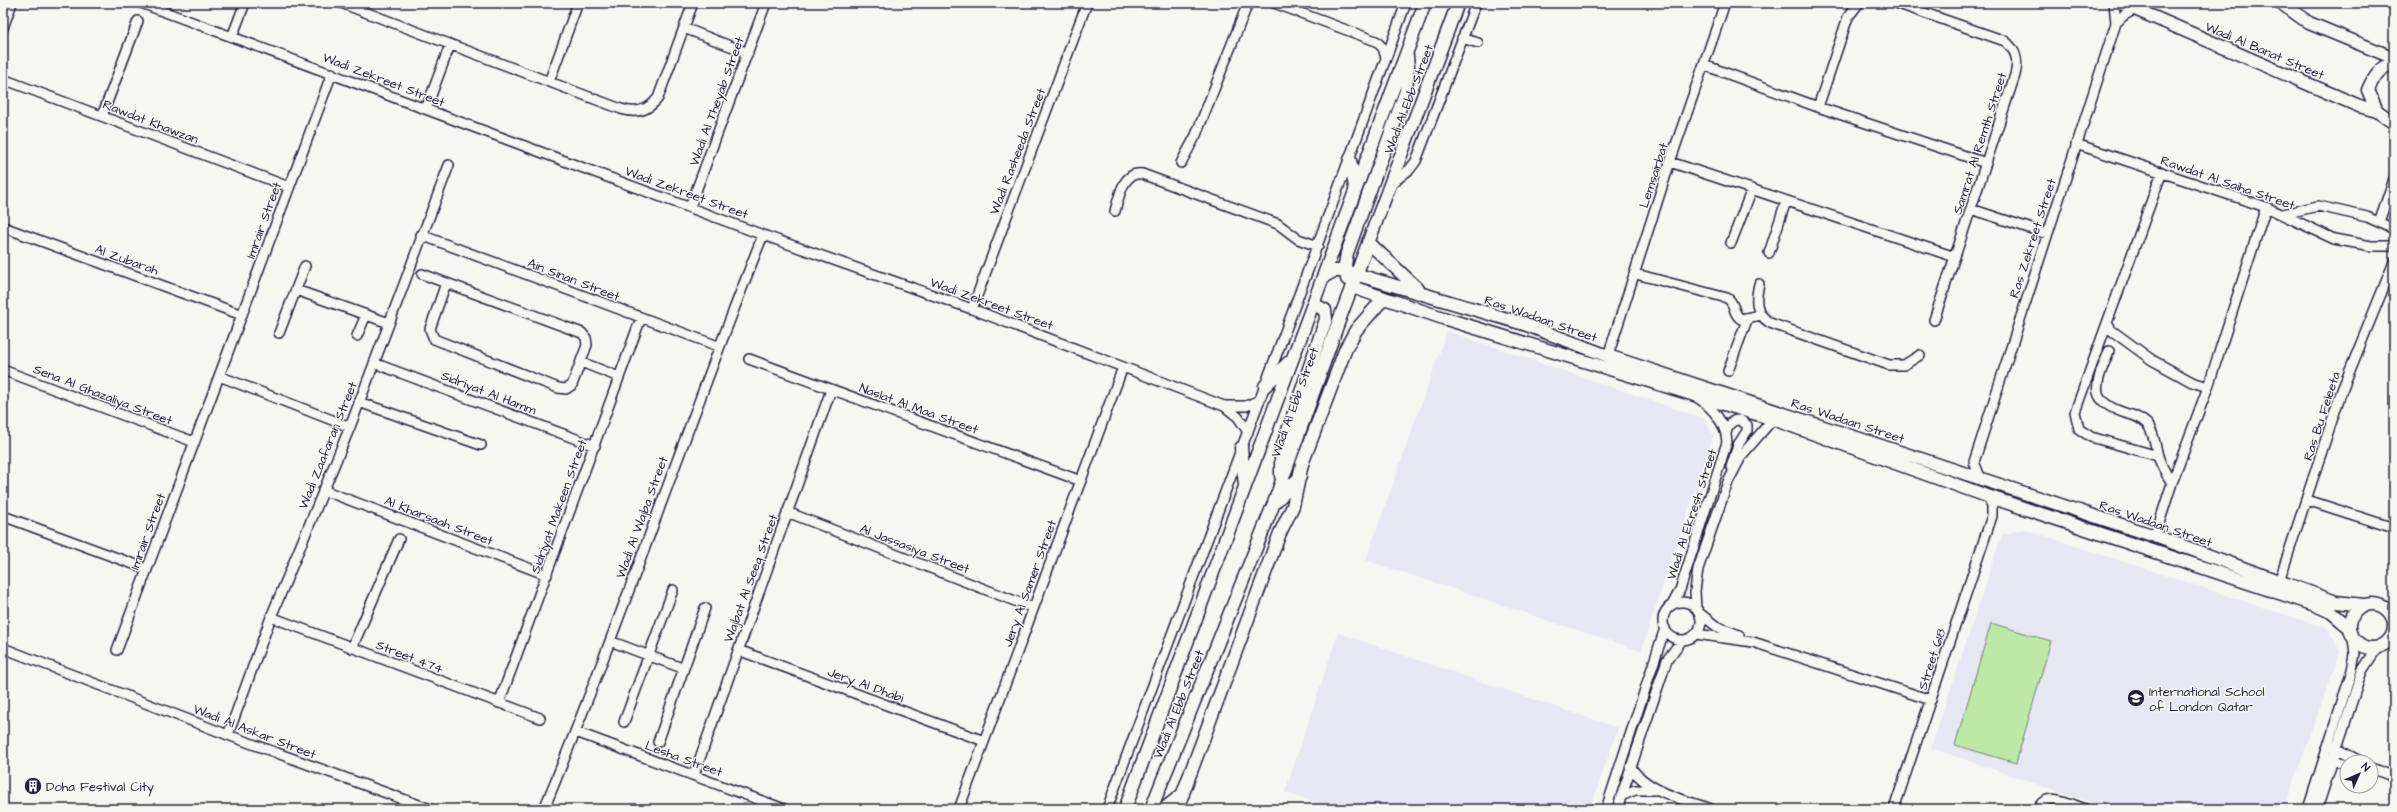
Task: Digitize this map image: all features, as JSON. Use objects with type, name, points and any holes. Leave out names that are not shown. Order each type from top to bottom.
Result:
[{"type":"street","points":[[3,28],[12,3]]},
{"type":"street","name":"Wadi Zekreet Street","points":[[141,3],[763,234],[972,309],[1124,367],[1224,406],[1238,417],[1248,432]]},
{"type":"street","points":[[232,37],[245,3]]},
{"type":"street","points":[[341,3],[629,111],[646,109],[658,98],[693,3]]},
{"type":"street","points":[[549,82],[578,3]]},
{"type":"street","name":"Wadi Al Theyab Street","points":[[690,207],[766,3]]},
{"type":"street","name":"Wadi Rasheeda Street","points":[[972,309],[1087,3]]},
{"type":"street","points":[[1181,163],[1196,135],[1248,3]]},
{"type":"street","points":[[1274,3],[1376,40],[1383,48],[1386,58]]},
{"type":"street","points":[[1107,809],[1350,160],[1406,3]]},
{"type":"street","name":"Wadi Al Ebb Street","points":[[1125,809],[1425,3]]},
{"type":"street","name":"Wadi Al Ebb Street","points":[[1351,272],[1368,242],[1458,3]]},
{"type":"street","points":[[1391,184],[1410,169],[1416,161],[1476,3]]},
{"type":"street","name":"Lemsairbat","points":[[1608,356],[1636,274],[1670,162],[1725,3]]},
{"type":"street","points":[[1818,107],[1848,17],[1859,3]]},
{"type":"street","name":"Samrat Al Remth Street","points":[[1896,3],[1998,38],[2011,46],[2015,52],[2017,67],[1934,320]]},
{"type":"street","name":"Ras Zekreet Street","points":[[1974,462],[2116,22],[2114,3]]},
{"type":"street","name":"Wadi Al Banat Street","points":[[2121,3],[2359,106],[2377,111],[2394,123]]},
{"type":"street","points":[[2281,3],[2309,23],[2394,58]]},
{"type":"street","points":[[2116,22],[2135,9]]},
{"type":"street","points":[[102,116],[138,21]]},
{"type":"street","points":[[684,28],[748,53]]},
{"type":"street","points":[[1376,40],[1395,32]]},
{"type":"street","points":[[1462,38],[1478,43]]},
{"type":"street","points":[[426,109],[450,45]]},
{"type":"street","points":[[1352,287],[1347,253],[1406,91],[1408,67],[1406,54]]},
{"type":"street","points":[[2377,111],[2368,90],[2376,74],[2383,66],[2394,63]]},
{"type":"street","points":[[1704,65],[1818,107],[1986,164]]},
{"type":"street","name":"Imrair Street","points":[[117,650],[332,74]]},
{"type":"street","name":"Rawdat Khawzan","points":[[3,79],[289,187]]},
{"type":"street","name":"Rawdat Al Saiha Street","points":[[2076,144],[2266,207],[2334,239],[2371,246],[2394,246]]},
{"type":"street","points":[[1350,160],[1356,187]]},
{"type":"street","points":[[1670,162],[1955,257]]},
{"type":"street","name":"Wadi Zaafaran Street","points":[[228,735],[272,618],[350,426],[421,235],[449,165]]},
{"type":"street","points":[[2158,456],[2091,437],[2078,429],[2075,412],[2162,172]]},
{"type":"street","points":[[1114,211],[1126,180],[1131,175],[1142,174],[1278,224],[1298,239],[1318,246]]},
{"type":"street","points":[[2379,222],[2394,179]]},
{"type":"street","points":[[1731,243],[1752,189]]},
{"type":"street","points":[[1769,253],[1786,201]]},
{"type":"street","points":[[2283,214],[2318,206],[2342,210],[2379,222],[2394,229]]},
{"type":"street","points":[[2155,536],[2172,482],[2208,387],[2266,207]]},
{"type":"street","points":[[1971,209],[2047,234]]},
{"type":"street","name":"Al Zubarah","points":[[3,227],[242,315]]},
{"type":"street","name":"Wadi Al Wajba Street","points":[[544,809],[576,732],[718,346],[763,234]]},
{"type":"street","name":"Ain Sinan Street","points":[[421,235],[718,346]]},
{"type":"street","points":[[1368,242],[1395,270],[1423,294]]},
{"type":"street","name":"Ras Bu Feleeta","points":[[2279,582],[2342,390],[2394,262]]},
{"type":"street","points":[[279,333],[305,266]]},
{"type":"street","name":"Ras Wadaan Street","points":[[1323,277],[1334,271],[1351,272],[1524,324],[1608,356],[2155,536],[2336,602],[2364,606]]},
{"type":"street","points":[[422,274],[582,333],[588,342],[572,385],[562,389],[437,342],[432,336],[430,329],[446,283]]},
{"type":"street","points":[[1636,274],[1727,298],[1732,302],[1738,317],[1748,320],[1761,315]]},
{"type":"street","points":[[1758,284],[1756,301],[1761,315],[1776,326],[1889,365],[1904,365],[1920,355]]},
{"type":"street","name":"Wadi Al Ebb Street","points":[[1151,809],[1274,503],[1281,479],[1352,287]]},
{"type":"street","name":"Ras Wadaan Street","points":[[1352,287],[1444,318],[1773,420],[1987,496],[2315,605],[2331,612],[2352,634]]},
{"type":"street","points":[[296,290],[388,323]]},
{"type":"street","points":[[1177,809],[1280,533],[1293,506],[1302,464],[1342,358],[1356,330],[1384,298]]},
{"type":"street","points":[[1281,479],[1281,452],[1326,319],[1325,310],[1313,304]]},
{"type":"street","points":[[357,336],[366,315]]},
{"type":"street","name":"Sidriyat Makeen Street","points":[[499,703],[641,318]]},
{"type":"street","points":[[1728,371],[1748,320]]},
{"type":"street","points":[[2107,323],[2111,330],[2152,360],[2192,382],[2208,387]]},
{"type":"street","points":[[1337,326],[1342,358]]},
{"type":"street","points":[[2109,351],[2097,384],[2098,396],[2106,406],[2135,416],[2147,424],[2151,430],[2164,471],[2172,482]]},
{"type":"street","name":"Naslat Al Maa Street","points":[[749,359],[1081,481]]},
{"type":"street","points":[[1265,386],[1293,359]]},
{"type":"street","points":[[581,362],[619,377]]},
{"type":"street","name":"Sidriyat Al Hamm","points":[[374,363],[595,446]]},
{"type":"street","name":"Jery Al Samer Street","points":[[959,809],[1124,367]]},
{"type":"street","name":"Sena Al Ghazaliya Street","points":[[3,370],[194,442]]},
{"type":"street","points":[[219,376],[350,426]]},
{"type":"street","name":"Wajbat Al Seeq Street","points":[[694,776],[831,390]]},
{"type":"street","name":"Wadi Al Ekresh Street","points":[[1672,605],[1680,590],[1724,453],[1726,434],[1712,410],[1692,394]]},
{"type":"street","name":"Wadi Zekreet Street","points":[[1224,406],[1239,407],[1260,400]]},
{"type":"street","points":[[359,402],[481,445]]},
{"type":"street","points":[[1726,434],[1729,425],[1734,421],[1740,420],[1747,425],[1747,431],[1736,448],[1728,482]]},
{"type":"street","name":"Wadi Al Ekresh Street","points":[[1697,611],[1695,590],[1698,569],[1728,482],[1742,455],[1773,420]]},
{"type":"street","points":[[1241,448],[1245,488]]},
{"type":"street","points":[[1959,472],[1974,462],[1981,479]]},
{"type":"street","points":[[1274,503],[1300,478]]},
{"type":"street","name":"Al Kharsaah Street","points":[[323,490],[547,575]]},
{"type":"street","points":[[1987,496],[1992,505],[1992,516]]},
{"type":"street","points":[[2307,500],[2394,528]]},
{"type":"street","points":[[1992,516],[1999,507],[2008,503]]},
{"type":"street","name":"Al Jassasiya Street","points":[[787,512],[1034,608]]},
{"type":"street","points":[[3,516],[147,569]]},
{"type":"street","name":"Street 618","points":[[1894,809],[1992,516]]},
{"type":"street","points":[[352,648],[399,539]]},
{"type":"street","points":[[624,722],[673,590]]},
{"type":"street","points":[[1606,809],[1665,628],[1664,618],[1672,605],[1688,603],[1716,626],[1752,642],[1931,700]]},
{"type":"street","points":[[2308,809],[2329,759],[2362,671],[2386,644],[2394,630],[2392,616],[2382,607],[2370,604],[2364,606],[2353,614],[2352,634],[2355,654],[2333,747]]},
{"type":"street","points":[[658,742],[682,668],[706,608]]},
{"type":"street","points":[[1696,634],[1700,626],[1697,611]]},
{"type":"street","name":"Street 474","points":[[272,618],[540,718]]},
{"type":"street","points":[[1665,628],[1672,637],[1682,640]]},
{"type":"street","points":[[1617,809],[1667,660],[1682,640],[1696,634],[1752,642]]},
{"type":"street","points":[[2352,634],[2361,646],[2386,644]]},
{"type":"street","points":[[610,642],[682,668]]},
{"type":"street","name":"Wadi Al Askar Street","points":[[3,648],[228,735],[430,809]]},
{"type":"street","name":"Jery Al Dhabi","points":[[738,650],[984,741]]},
{"type":"street","name":"Wadi Al Askar Street","points":[[3,654],[59,673],[72,674]]},
{"type":"street","name":"Lesha Street","points":[[576,732],[784,809]]},
{"type":"street","points":[[2333,747],[2347,754]]},
{"type":"street","points":[[2329,759],[2339,762]]},
{"type":"street","points":[[2317,809],[2329,759]]},
{"type":"street","points":[[1630,767],[1645,782],[1656,790],[1711,809]]},
{"type":"street","points":[[2379,771],[2394,777]]},
{"type":"street","points":[[1621,796],[1635,790],[1656,790]]},
{"type":"street","points":[[1164,809],[1183,794]]},
{"type":"street","points":[[2038,809],[2044,801],[2052,799],[2085,809]]},
{"type":"shaded area","points":[[1447,331],[1705,419],[1713,436],[1641,651],[1366,560]]},
{"type":"shaded area","name":"International School of London Qatar","points":[[2023,529],[2329,629],[2340,652],[2284,809],[2111,809],[1931,748],[2002,535]]},
{"type":"shaded area","points":[[1338,633],[1618,728],[1590,809],[1335,809],[1285,792]]},
{"type":"green space","points":[[1991,623],[2051,641],[2016,763],[1955,745]]},
{"type":"place","name":"International School of London Qatar","points":[[2136,698]]},
{"type":"place","name":"Doha Festival City","points":[[33,786]]}]
